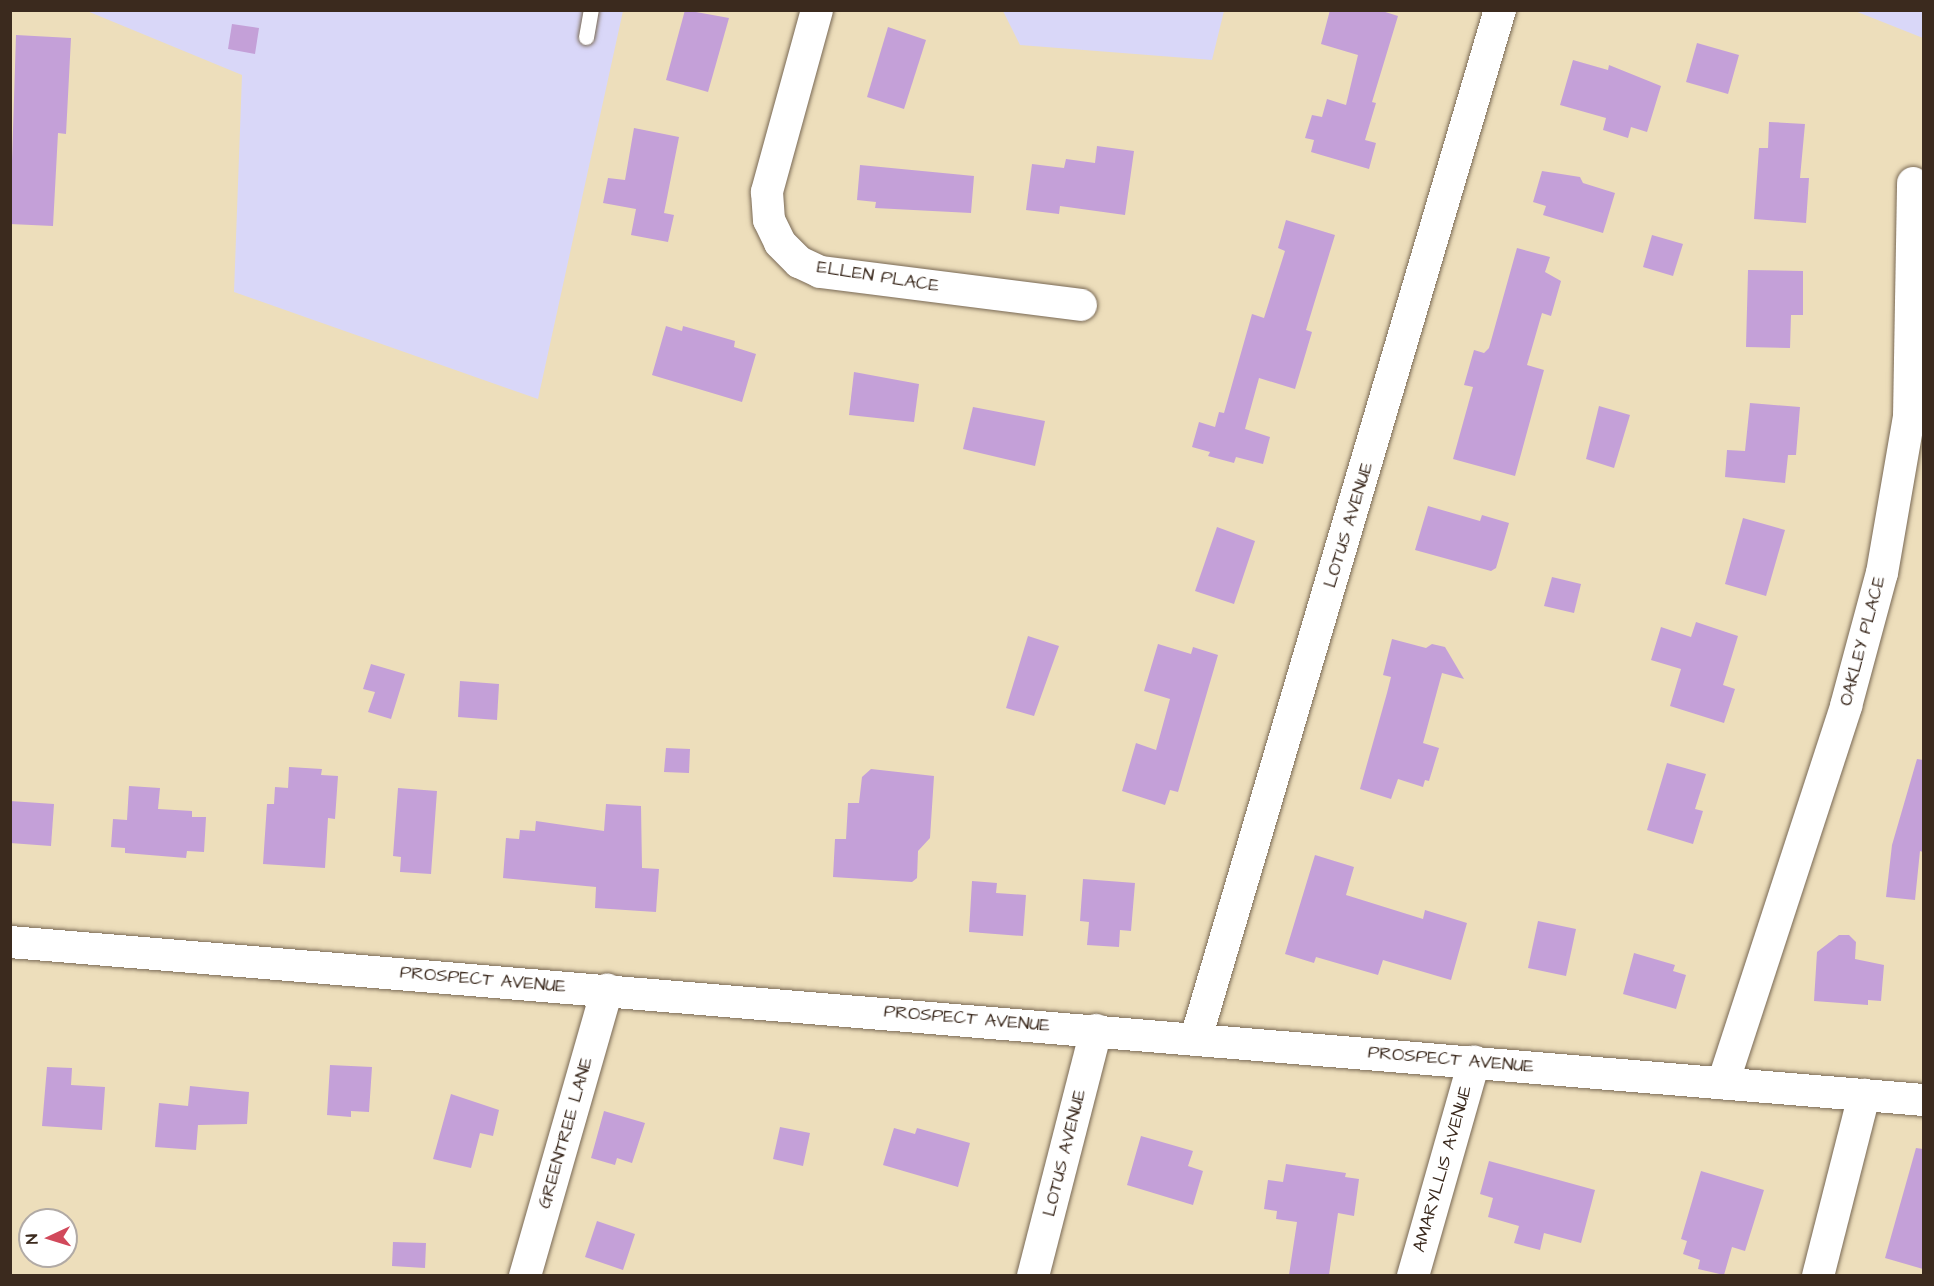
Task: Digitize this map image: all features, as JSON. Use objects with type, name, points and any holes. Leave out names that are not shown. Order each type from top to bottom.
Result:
[{"type":"street","name":"ELLEN PLACE","points":[[817,10],[767,192],[769,219],[780,243],[799,262],[820,272],[1081,305]]},
{"type":"street","name":"LOTUS AVENUE","points":[[1196,1038],[1500,10]]},
{"type":"street","name":"OAKLEY PLACE","points":[[1723,1083],[1846,706],[1882,573],[1909,416],[1913,183]]},
{"type":"street","name":"PROSPECT AVENUE","points":[[10,942],[1196,1038],[1923,1100]]},
{"type":"street","name":"GREENTREE LANE","points":[[525,1275],[607,990]]},
{"type":"street","name":"LOTUS AVENUE","points":[[1033,1275],[1096,1030]]},
{"type":"street","name":"AMARYLLIS AVENUE","points":[[1413,1275],[1474,1062]]},
{"type":"street","points":[[1818,1275],[1864,1095]]},
{"type":"lane","points":[[586,37],[591,10]]},
{"type":"shaded area","points":[[87,11],[623,11],[538,399],[234,292],[242,75]]},
{"type":"shaded area","points":[[1003,11],[1224,11],[1212,60],[1020,45]]},
{"type":"shaded area","points":[[1855,11],[1923,11],[1923,38]]},
{"type":"building","points":[[685,10],[729,18],[708,92],[666,80]]},
{"type":"building","points":[[1330,10],[1379,10],[1398,16],[1372,102],[1376,103],[1365,140],[1376,143],[1369,169],[1311,152],[1314,140],[1305,138],[1312,115],[1322,117],[1327,99],[1346,105],[1358,55],[1321,44]]},
{"type":"building","points":[[232,24],[259,28],[255,54],[228,49]]},
{"type":"building","points":[[888,27],[926,40],[904,109],[867,97]]},
{"type":"building","points":[[16,35],[71,38],[66,134],[58,133],[53,226],[10,224]]},
{"type":"building","points":[[1697,43],[1739,55],[1728,94],[1686,82]]},
{"type":"building","points":[[1573,60],[1608,70],[1609,65],[1661,86],[1647,132],[1631,127],[1628,138],[1603,130],[1606,118],[1560,105]]},
{"type":"building","points":[[1769,122],[1805,124],[1800,178],[1809,178],[1806,223],[1754,219],[1759,148],[1768,148]]},
{"type":"building","points":[[634,128],[679,137],[664,213],[674,215],[668,242],[631,235],[636,209],[603,203],[608,178],[625,180]]},
{"type":"building","points":[[1097,146],[1134,151],[1125,215],[1060,206],[1059,214],[1026,210],[1032,164],[1064,168],[1066,159],[1095,163]]},
{"type":"building","points":[[860,165],[974,176],[971,213],[875,208],[876,202],[857,200]]},
{"type":"building","points":[[1542,171],[1580,177],[1583,183],[1615,193],[1603,233],[1543,215],[1546,206],[1533,202]]},
{"type":"building","points":[[1286,220],[1335,235],[1306,330],[1312,332],[1295,389],[1259,378],[1245,429],[1270,437],[1263,464],[1236,457],[1234,463],[1208,456],[1210,452],[1192,447],[1199,422],[1215,427],[1219,412],[1224,413],[1252,314],[1264,318],[1285,251],[1278,248]]},
{"type":"building","points":[[1652,235],[1683,244],[1673,276],[1643,267]]},
{"type":"building","points":[[1517,248],[1550,257],[1545,272],[1561,281],[1551,316],[1542,313],[1527,365],[1544,370],[1515,476],[1453,459],[1473,387],[1464,385],[1474,350],[1484,353],[1489,348]]},
{"type":"building","points":[[1748,270],[1803,271],[1803,315],[1791,315],[1790,348],[1746,347]]},
{"type":"building","points":[[666,326],[682,331],[683,326],[735,341],[734,347],[756,354],[742,402],[652,375]]},
{"type":"building","points":[[854,372],[919,384],[914,422],[849,415]]},
{"type":"building","points":[[1750,403],[1800,407],[1796,455],[1788,455],[1785,483],[1725,477],[1727,450],[1745,451]]},
{"type":"building","points":[[1599,406],[1630,415],[1614,468],[1586,459]]},
{"type":"building","points":[[973,407],[1045,421],[1035,466],[963,449]]},
{"type":"building","points":[[1428,506],[1480,521],[1482,515],[1509,523],[1496,568],[1491,571],[1415,550]]},
{"type":"building","points":[[1743,518],[1785,530],[1766,596],[1725,584]]},
{"type":"building","points":[[1217,527],[1255,541],[1234,604],[1195,591]]},
{"type":"building","points":[[1552,577],[1581,584],[1574,613],[1544,606]]},
{"type":"building","points":[[1696,622],[1738,636],[1723,685],[1735,689],[1724,723],[1670,706],[1681,669],[1651,660],[1661,627],[1691,637]]},
{"type":"building","points":[[1028,636],[1059,646],[1034,716],[1006,708]]},
{"type":"building","points":[[1392,639],[1426,648],[1432,644],[1445,647],[1464,679],[1442,673],[1423,743],[1439,748],[1429,781],[1425,780],[1423,787],[1398,779],[1391,799],[1360,789],[1391,677],[1383,675]]},
{"type":"building","points":[[1158,644],[1191,654],[1193,647],[1218,655],[1178,792],[1170,790],[1165,805],[1122,791],[1136,743],[1156,750],[1170,699],[1144,691]]},
{"type":"building","points":[[371,664],[405,674],[391,719],[368,712],[375,692],[363,689]]},
{"type":"building","points":[[460,681],[499,684],[497,720],[458,717]]},
{"type":"building","points":[[666,748],[690,749],[689,773],[664,772]]},
{"type":"building","points":[[1917,759],[1923,760],[1923,852],[1920,851],[1915,900],[1886,897],[1892,845]]},
{"type":"building","points":[[1667,763],[1706,774],[1695,809],[1703,811],[1693,844],[1647,830]]},
{"type":"building","points":[[289,767],[322,769],[321,775],[338,776],[335,819],[328,818],[325,868],[263,864],[267,804],[274,804],[275,787],[288,788]]},
{"type":"building","points":[[871,769],[934,776],[930,838],[918,851],[917,878],[912,882],[833,877],[835,839],[846,839],[848,803],[859,803],[862,777]]},
{"type":"building","points":[[129,786],[160,788],[158,809],[192,811],[192,817],[206,817],[204,852],[187,851],[186,858],[125,853],[125,848],[111,847],[113,819],[127,820]]},
{"type":"building","points":[[398,788],[437,791],[431,874],[400,872],[401,857],[393,856]]},
{"type":"building","points":[[10,801],[54,804],[51,846],[10,843]]},
{"type":"building","points":[[606,804],[641,806],[642,868],[659,869],[656,912],[595,908],[596,887],[503,878],[506,838],[519,839],[520,830],[535,831],[536,821],[604,831]]},
{"type":"building","points":[[1315,855],[1354,867],[1346,895],[1423,919],[1425,910],[1467,923],[1451,980],[1383,960],[1378,975],[1316,957],[1314,963],[1285,954]]},
{"type":"building","points":[[1083,879],[1135,883],[1131,931],[1120,930],[1119,947],[1087,945],[1089,922],[1080,921]]},
{"type":"building","points":[[972,881],[997,883],[996,893],[1026,895],[1023,936],[969,932]]},
{"type":"building","points":[[1538,921],[1576,929],[1566,976],[1528,968]]},
{"type":"building","points":[[1839,935],[1849,935],[1856,942],[1855,959],[1884,965],[1881,1001],[1868,1000],[1868,1005],[1814,1001],[1817,952]]},
{"type":"building","points":[[1634,953],[1675,965],[1673,971],[1686,975],[1676,1009],[1623,994]]},
{"type":"building","points":[[330,1065],[372,1067],[369,1112],[351,1111],[351,1117],[327,1115]]},
{"type":"building","points":[[47,1067],[72,1068],[71,1085],[105,1087],[102,1130],[42,1126]]},
{"type":"building","points":[[190,1086],[249,1092],[247,1124],[198,1125],[196,1150],[155,1147],[159,1103],[188,1106]]},
{"type":"building","points":[[451,1094],[499,1110],[493,1136],[480,1133],[471,1168],[433,1159]]},
{"type":"building","points":[[604,1111],[645,1123],[632,1163],[617,1158],[615,1165],[591,1158]]},
{"type":"building","points":[[780,1127],[810,1133],[803,1166],[773,1159]]},
{"type":"building","points":[[894,1128],[915,1134],[917,1128],[970,1143],[958,1187],[883,1165]]},
{"type":"building","points":[[1141,1136],[1193,1151],[1188,1166],[1203,1171],[1193,1205],[1127,1185]]},
{"type":"building","points":[[1916,1148],[1923,1149],[1923,1269],[1885,1258]]},
{"type":"building","points":[[1489,1161],[1595,1190],[1581,1243],[1544,1233],[1540,1250],[1514,1243],[1519,1226],[1488,1217],[1493,1198],[1480,1194]]},
{"type":"building","points":[[1286,1164],[1346,1173],[1345,1177],[1359,1179],[1354,1216],[1338,1213],[1329,1275],[1289,1275],[1297,1222],[1276,1219],[1277,1211],[1264,1209],[1268,1180],[1283,1182]]},
{"type":"building","points":[[1701,1171],[1764,1190],[1745,1251],[1732,1247],[1724,1275],[1698,1269],[1700,1260],[1683,1254],[1687,1241],[1681,1239]]},
{"type":"building","points":[[597,1221],[635,1234],[623,1270],[585,1257]]},
{"type":"building","points":[[393,1242],[426,1243],[425,1268],[392,1266]]}]
